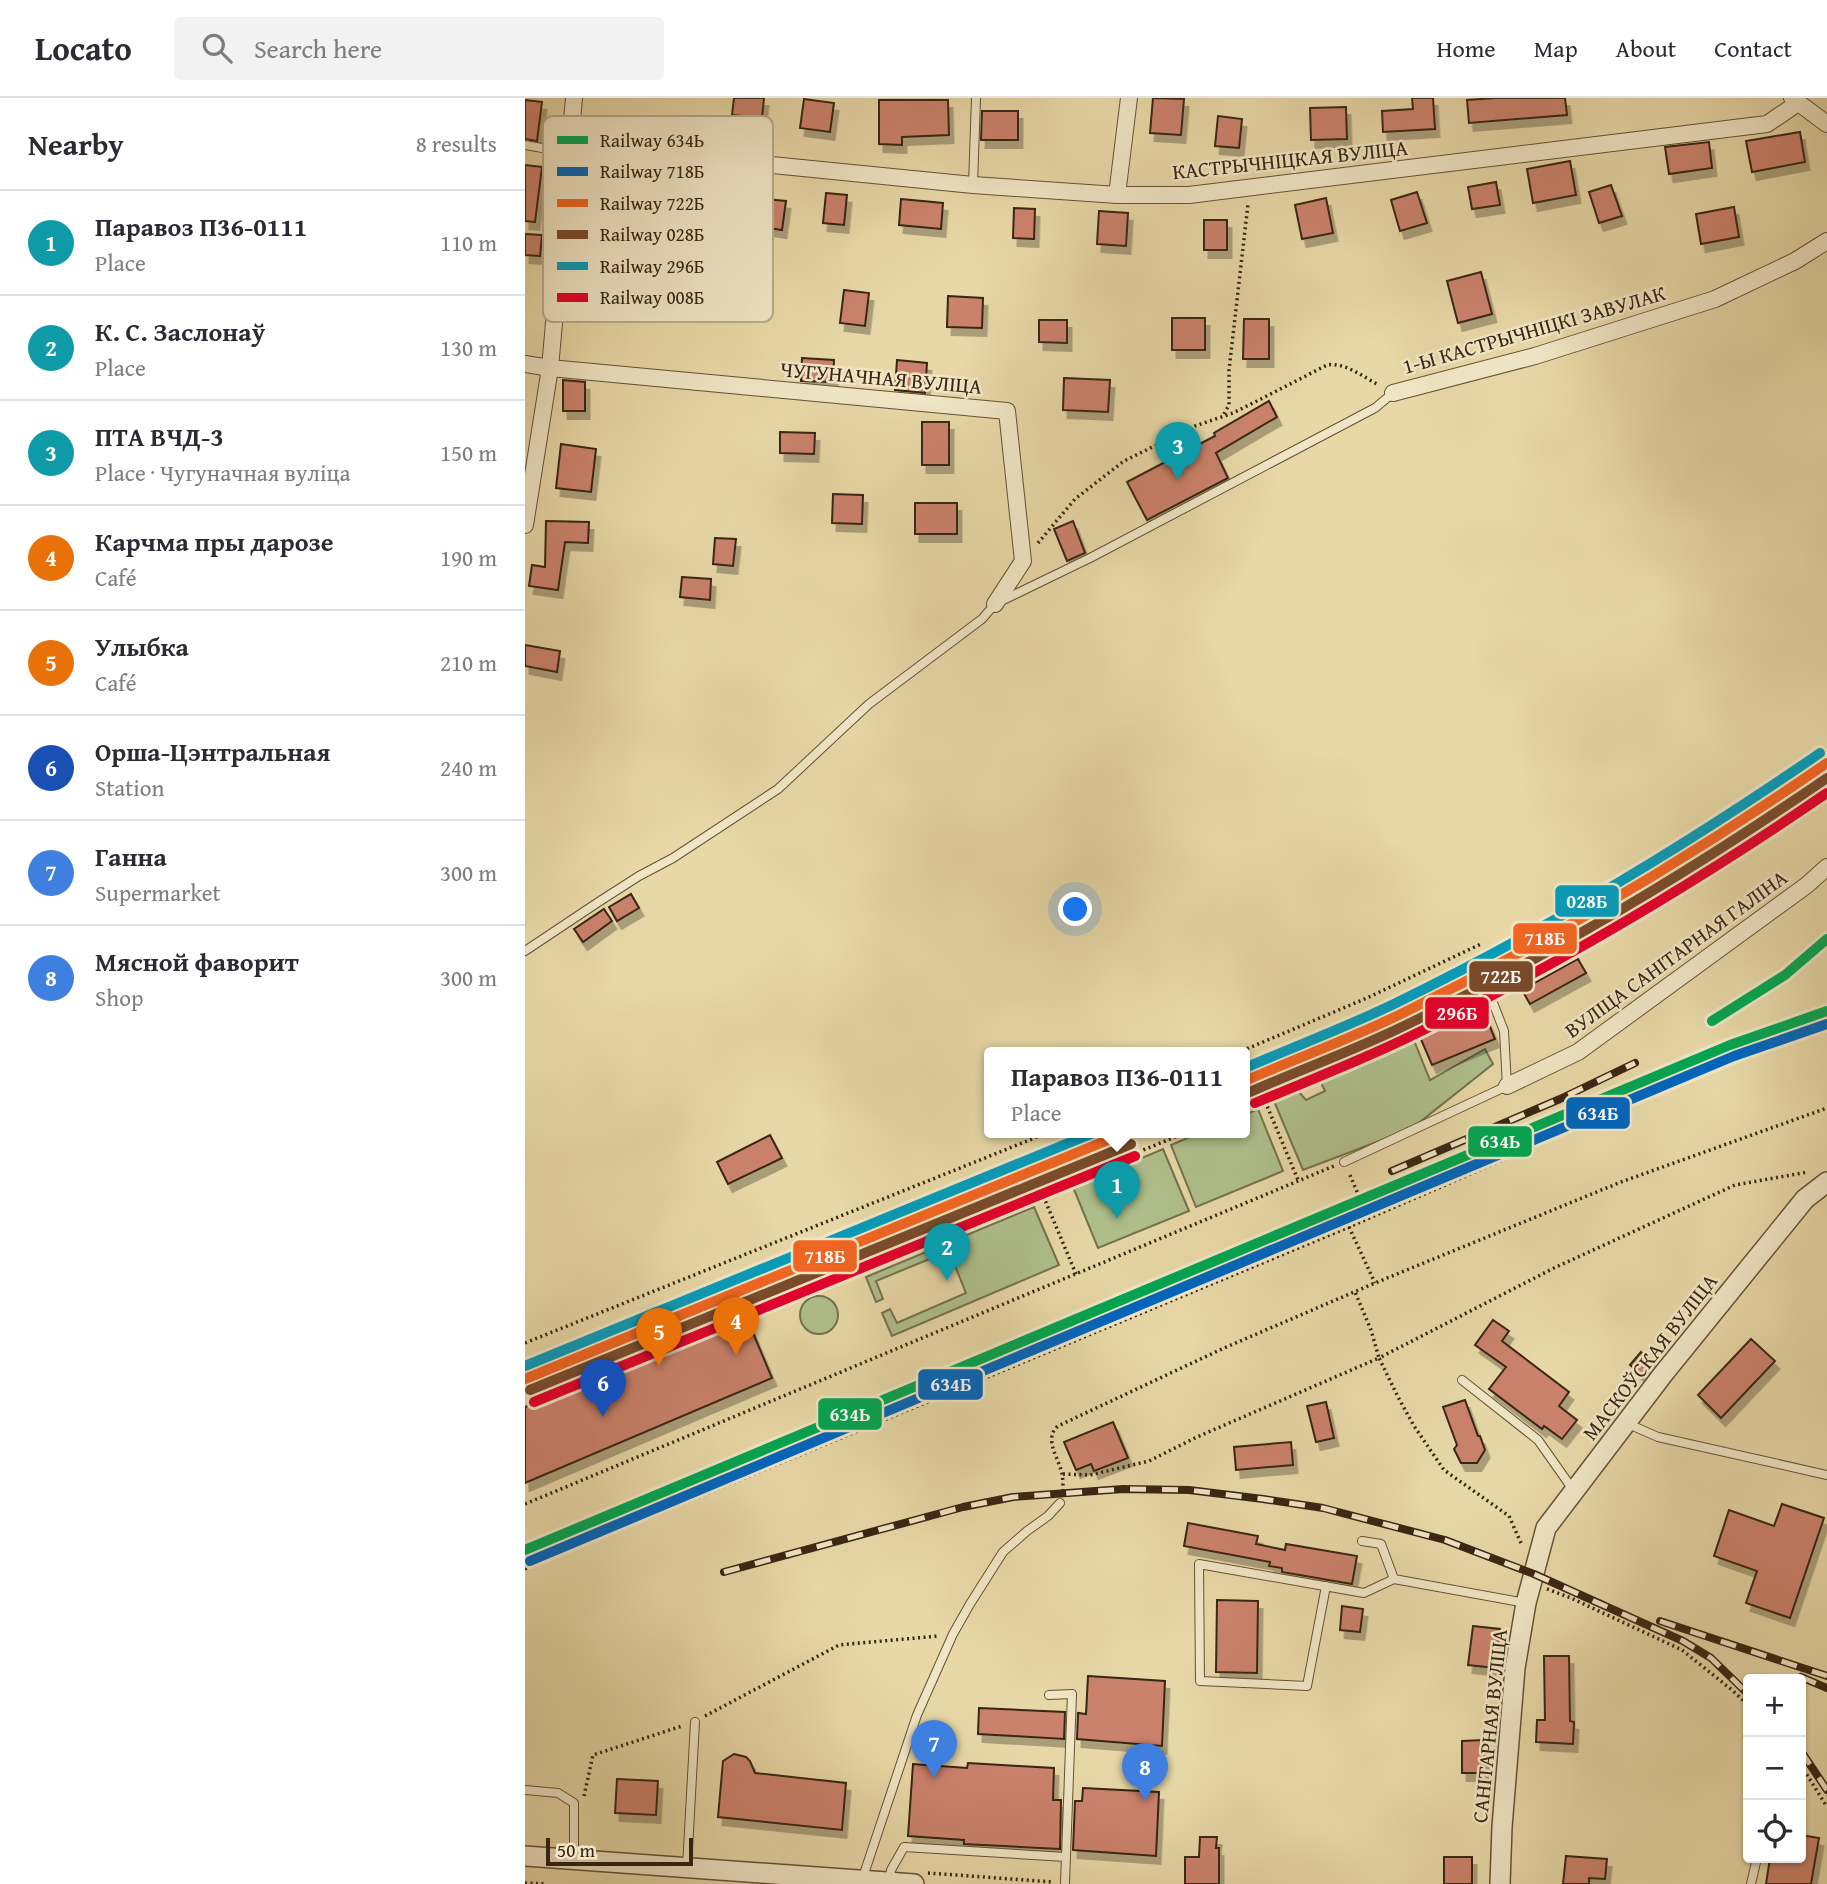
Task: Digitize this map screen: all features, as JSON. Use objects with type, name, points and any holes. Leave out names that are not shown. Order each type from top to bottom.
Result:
[{"type":"street","points":[[573,116],[574,98]]},
{"type":"street","points":[[1117,195],[1129,98]]},
{"type":"street","points":[[1795,100],[1827,124]]},
{"type":"street","name":"КАСТРЫЧНІЦКАЯ ВУЛІЦА","points":[[773,167],[1117,195],[1189,195],[1767,124],[1795,100]]},
{"type":"street","name":"1-Ы КАСТРЫЧНІЦКІ ЗАВУЛАК","points":[[1393,393],[1535,356],[1715,299],[1795,261],[1827,241]]},
{"type":"street","points":[[525,525],[550,368],[554,322]]},
{"type":"street","points":[[525,364],[550,368]]},
{"type":"street","name":"ЧУГУНАЧНАЯ ВУЛІЦА","points":[[550,368],[1006,411],[1023,561]]},
{"type":"street","points":[[995,604],[1023,561]]},
{"type":"street","name":"ВУЛІЦА САНІТАРНАЯ ГАЛІНА","points":[[1507,1086],[1578,1052],[1796,893],[1827,867]]},
{"type":"street","name":"МАСКОЎСКАЯ ВУЛІЦА","points":[[1533,1579],[1546,1528],[1821,1176]]},
{"type":"street","name":"САНІТАРНАЯ ВУЛІЦА","points":[[1500,1884],[1515,1668],[1526,1603],[1533,1579]]},
{"type":"street","points":[[525,1856],[687,1867],[827,1881],[862,1880],[914,1884]]},
{"type":"lane","points":[[973,185],[976,98]]},
{"type":"lane","points":[[525,145],[543,147]]},
{"type":"lane","name":"1-Ы КАСТРЫЧНІЦКІ ЗАВУЛАК","points":[[525,951],[778,789],[869,704],[982,619],[995,604],[1090,558],[1362,415],[1393,393]]},
{"type":"lane","points":[[1344,1162],[1507,1086],[1504,1031],[1492,1000]]},
{"type":"lane","points":[[1462,1380],[1538,1440],[1574,1491]]},
{"type":"lane","points":[[1626,1423],[1658,1437],[1827,1475]]},
{"type":"lane","points":[[862,1880],[917,1715],[953,1634],[1003,1552],[1060,1503]]},
{"type":"lane","points":[[1362,1541],[1381,1544],[1394,1579]]},
{"type":"lane","points":[[1326,1586],[1307,1686],[1200,1681],[1199,1564],[1326,1586],[1364,1593],[1394,1579],[1526,1603]]},
{"type":"lane","points":[[1049,1695],[1072,1694],[1065,1883]]},
{"type":"lane","points":[[687,1867],[695,1722]]},
{"type":"lane","points":[[525,1790],[558,1793],[573,1803],[574,1858]]},
{"type":"lane","points":[[889,1882],[891,1870],[904,1847],[1065,1857]]},
{"type":"lane","points":[[1752,1884],[1756,1863]]},
{"type":"path","points":[[1223,416],[1229,405],[1231,345],[1251,188]]},
{"type":"path","points":[[1023,561],[1075,499],[1125,461],[1195,426],[1257,401],[1327,365],[1347,368],[1393,393]]},
{"type":"path","points":[[1250,1048],[1367,998],[1483,943]]},
{"type":"path","points":[[1250,1107],[1265,1101],[1298,1180]]},
{"type":"path","points":[[1060,1503],[1063,1474],[1051,1435],[1058,1426],[1224,1348],[1621,1182],[1826,1109],[1827,1117]]},
{"type":"path","points":[[525,1569],[1349,1227],[1578,1126]]},
{"type":"path","points":[[525,1343],[1035,1138]]},
{"type":"path","points":[[525,1394],[1037,1181],[1126,1157],[1173,1138]]},
{"type":"path","points":[[525,1504],[1344,1162],[1368,1218]]},
{"type":"path","points":[[1063,1474],[1090,1475],[1149,1461],[1379,1358],[1555,1268],[1735,1185],[1821,1176]]},
{"type":"path","points":[[1037,1181],[1076,1273]]},
{"type":"path","points":[[1349,1227],[1375,1283]]},
{"type":"path","points":[[1355,1292],[1379,1358],[1414,1426],[1444,1470],[1509,1516],[1533,1579],[1682,1650],[1743,1700]]},
{"type":"path","points":[[573,1803],[585,1796],[593,1755],[695,1722],[839,1645],[953,1634]]},
{"type":"path","points":[[1806,1773],[1827,1807]]},
{"type":"path","points":[[525,1883],[547,1884]]},
{"type":"green space","points":[[1411,1033],[1430,1080],[1485,1049],[1493,1064],[1411,1129],[1303,1170],[1274,1101],[1299,1092],[1306,1100],[1325,1091],[1317,1074]]},
{"type":"green space","points":[[1258,1109],[1283,1171],[1196,1207],[1171,1145],[1187,1138],[1250,1138],[1250,1113]]},
{"type":"green space","points":[[1163,1149],[1189,1211],[1098,1248],[1073,1187]]},
{"type":"green space","points":[[1034,1207],[1059,1265],[892,1336],[882,1313],[890,1309],[897,1323],[966,1293],[949,1251],[876,1281],[883,1299],[876,1302],[866,1277]]},
{"type":"green space","points":[[819,1296],[832,1302],[838,1315],[832,1328],[819,1334],[806,1328],[800,1315],[806,1302]]},
{"type":"building","points":[[734,98],[764,98],[762,116],[732,115]]},
{"type":"building","points":[[1153,98],[1184,99],[1181,135],[1150,133]]},
{"type":"building","points":[[1412,98],[1433,98],[1435,129],[1383,132],[1382,111],[1413,109]]},
{"type":"building","points":[[1565,98],[1567,115],[1469,123],[1467,100]]},
{"type":"building","points":[[804,99],[834,103],[830,132],[800,128]]},
{"type":"building","points":[[525,100],[542,102],[537,141],[525,139]]},
{"type":"building","points":[[879,100],[948,100],[949,135],[902,137],[902,145],[879,144]]},
{"type":"building","points":[[1346,107],[1347,139],[1311,140],[1310,108]]},
{"type":"building","points":[[982,111],[1018,111],[1018,140],[981,140]]},
{"type":"building","points":[[1218,116],[1242,119],[1239,148],[1215,146]]},
{"type":"building","points":[[1800,132],[1805,162],[1752,172],[1746,141]]},
{"type":"building","points":[[1709,142],[1712,168],[1669,174],[1665,147]]},
{"type":"building","points":[[1570,161],[1576,195],[1533,203],[1527,169]]},
{"type":"building","points":[[525,165],[542,167],[535,222],[525,221]]},
{"type":"building","points":[[1496,182],[1500,205],[1472,209],[1468,187]]},
{"type":"building","points":[[1611,185],[1622,216],[1599,223],[1589,192]]},
{"type":"building","points":[[1417,192],[1427,223],[1400,231],[1391,200]]},
{"type":"building","points":[[826,193],[847,195],[844,225],[823,223]]},
{"type":"building","points":[[1326,198],[1333,233],[1302,239],[1295,205]]},
{"type":"building","points":[[901,199],[943,203],[941,229],[899,225]]},
{"type":"building","points":[[773,200],[786,201],[782,230],[773,229]]},
{"type":"building","points":[[1734,207],[1739,237],[1701,244],[1696,214]]},
{"type":"building","points":[[1014,208],[1035,209],[1034,239],[1013,238]]},
{"type":"building","points":[[1099,211],[1128,213],[1126,246],[1097,244]]},
{"type":"building","points":[[1204,220],[1227,220],[1227,250],[1204,250]]},
{"type":"building","points":[[525,234],[542,235],[540,256],[525,255]]},
{"type":"building","points":[[1481,272],[1492,314],[1458,323],[1447,281]]},
{"type":"building","points":[[844,290],[869,293],[865,326],[840,323]]},
{"type":"building","points":[[948,296],[983,298],[982,328],[947,327]]},
{"type":"building","points":[[1172,318],[1205,318],[1205,350],[1172,350]]},
{"type":"building","points":[[1244,319],[1269,319],[1269,359],[1243,359]]},
{"type":"building","points":[[1039,320],[1067,320],[1067,343],[1039,342]]},
{"type":"building","points":[[802,358],[834,360],[833,382],[801,381]]},
{"type":"building","points":[[897,360],[927,363],[925,393],[895,390]]},
{"type":"building","points":[[1064,378],[1110,380],[1108,412],[1063,410]]},
{"type":"building","points":[[563,380],[585,382],[585,411],[563,411]]},
{"type":"building","points":[[1269,401],[1277,417],[1216,453],[1228,478],[1147,520],[1127,482],[1215,436],[1214,433]]},
{"type":"building","points":[[922,422],[949,422],[949,465],[922,465]]},
{"type":"building","points":[[780,432],[815,433],[814,454],[780,453]]},
{"type":"building","points":[[561,444],[596,449],[591,492],[556,488]]},
{"type":"building","points":[[833,494],[863,495],[862,524],[832,523]]},
{"type":"building","points":[[915,503],[957,503],[957,534],[915,534]]},
{"type":"building","points":[[546,521],[589,522],[588,543],[565,542],[558,590],[529,586],[532,565],[545,567]]},
{"type":"building","points":[[1073,521],[1085,553],[1067,561],[1054,529]]},
{"type":"building","points":[[715,538],[736,539],[733,566],[713,564]]},
{"type":"building","points":[[682,577],[711,579],[710,600],[680,597]]},
{"type":"building","points":[[525,645],[560,651],[557,672],[525,666]]},
{"type":"building","points":[[631,894],[639,908],[617,921],[609,907]]},
{"type":"building","points":[[604,909],[612,921],[583,942],[574,929]]},
{"type":"building","points":[[1578,959],[1586,973],[1530,1004],[1522,990]]},
{"type":"building","points":[[1480,1003],[1495,1039],[1432,1065],[1417,1030]]},
{"type":"building","points":[[770,1135],[782,1158],[728,1184],[717,1162]]},
{"type":"building","points":[[745,1314],[772,1378],[525,1483],[525,1407]]},
{"type":"building","points":[[1493,1320],[1509,1331],[1502,1341],[1569,1392],[1559,1406],[1577,1420],[1562,1439],[1544,1426],[1542,1429],[1489,1389],[1506,1367],[1475,1345]]},
{"type":"building","points":[[1751,1339],[1775,1361],[1721,1418],[1698,1395]]},
{"type":"building","points":[[1641,1352],[1655,1363],[1644,1377],[1630,1365]]},
{"type":"building","points":[[1465,1400],[1485,1450],[1477,1463],[1461,1463],[1454,1449],[1457,1445],[1443,1407]]},
{"type":"building","points":[[1326,1402],[1334,1438],[1316,1442],[1307,1406]]},
{"type":"building","points":[[1113,1422],[1128,1458],[1094,1471],[1091,1464],[1076,1470],[1064,1442]]},
{"type":"building","points":[[1291,1442],[1293,1465],[1236,1470],[1234,1447]]},
{"type":"building","points":[[1782,1504],[1824,1518],[1790,1618],[1746,1603],[1757,1571],[1714,1556],[1729,1510],[1774,1526]]},
{"type":"building","points":[[1188,1523],[1258,1536],[1256,1544],[1285,1550],[1286,1544],[1357,1556],[1352,1584],[1282,1572],[1282,1568],[1269,1566],[1270,1562],[1184,1546]]},
{"type":"building","points":[[1217,1600],[1258,1601],[1257,1673],[1216,1672]]},
{"type":"building","points":[[1342,1606],[1363,1609],[1360,1632],[1340,1630]]},
{"type":"building","points":[[1473,1626],[1500,1629],[1495,1668],[1468,1665]]},
{"type":"building","points":[[1544,1656],[1569,1656],[1573,1744],[1536,1742],[1537,1720],[1545,1720]]},
{"type":"building","points":[[1088,1676],[1165,1681],[1162,1746],[1077,1739],[1078,1713],[1086,1714]]},
{"type":"building","points":[[979,1708],[1065,1712],[1064,1739],[978,1734]]},
{"type":"building","points":[[1484,1740],[1484,1773],[1462,1773],[1462,1741]]},
{"type":"building","points":[[734,1754],[746,1757],[755,1773],[846,1783],[842,1830],[718,1817],[723,1761]]},
{"type":"building","points":[[968,1763],[1054,1768],[1053,1800],[1061,1800],[1060,1849],[964,1844],[964,1840],[908,1836],[913,1764],[967,1768]]},
{"type":"building","points":[[617,1779],[658,1781],[656,1815],[615,1813]]},
{"type":"building","points":[[1083,1788],[1159,1792],[1156,1856],[1073,1850],[1075,1801],[1082,1801]]},
{"type":"building","points":[[1806,1836],[1819,1838],[1811,1884],[1766,1884],[1769,1863],[1806,1863]]},
{"type":"building","points":[[1200,1837],[1217,1837],[1219,1884],[1185,1884],[1185,1857],[1199,1857]]},
{"type":"building","points":[[1566,1856],[1607,1859],[1605,1879],[1589,1878],[1589,1884],[1563,1884]]},
{"type":"building","points":[[1444,1857],[1472,1857],[1472,1884],[1444,1884]]},
{"type":"railway","points":[[1392,1171],[1560,1099],[1635,1063]]},
{"type":"railway","points":[[724,1572],[963,1507],[1013,1497],[1123,1489],[1189,1490],[1323,1508],[1445,1540],[1534,1574],[1683,1641],[1711,1658],[1743,1689]]},
{"type":"railway","points":[[1660,1621],[1827,1676]]},
{"type":"railway","points":[[1806,1679],[1827,1688]]},
{"type":"railway","points":[[1806,1758],[1827,1790]]},
{"type":"rail line","name":"028Б","points":[[1250,1066],[1377,1012],[1506,947],[1666,854],[1820,753]]},
{"type":"rail line","name":"718Б","points":[[1250,1079],[1382,1023],[1511,957],[1672,864],[1827,763]]},
{"type":"rail line","name":"722Б","points":[[1250,1092],[1387,1034],[1515,969],[1674,878],[1827,778]]},
{"type":"rail line","name":"296Б","points":[[1255,1103],[1392,1045],[1518,981],[1726,860],[1827,793]]},
{"type":"rail line","name":"634Ь","points":[[1712,1021],[1785,975],[1827,939]]},
{"type":"rail line","name":"634Ь","points":[[525,1550],[1730,1045],[1827,1011]]},
{"type":"rail line","name":"028Б","points":[[525,1366],[1081,1138]]},
{"type":"rail line","name":"718Б","points":[[525,1379],[1113,1138]]},
{"type":"rail line","name":"722Б","points":[[530,1390],[1131,1144]]},
{"type":"rail line","name":"296Б","points":[[534,1402],[1135,1156]]},
{"type":"transit line","name":"634Б","points":[[530,1561],[1734,1056],[1827,1024]]},
{"type":"place","name":"ПТА ВЧД-3","points":[[1178,480]]},
{"type":"place","name":"Паравоз П36-0111","points":[[1117,1219]]},
{"type":"place","name":"К. С. Заслонаў","points":[[947,1281]]},
{"type":"place","name":"Карчма пры дарозе","points":[[736,1355]]},
{"type":"place","name":"Улыбка","points":[[659,1366]]},
{"type":"place","name":"Орша-Цэнтральная","points":[[603,1417]]},
{"type":"place","name":"Ганна","points":[[934,1778]]},
{"type":"place","name":"Мясной фаворит","points":[[1145,1801]]}]
